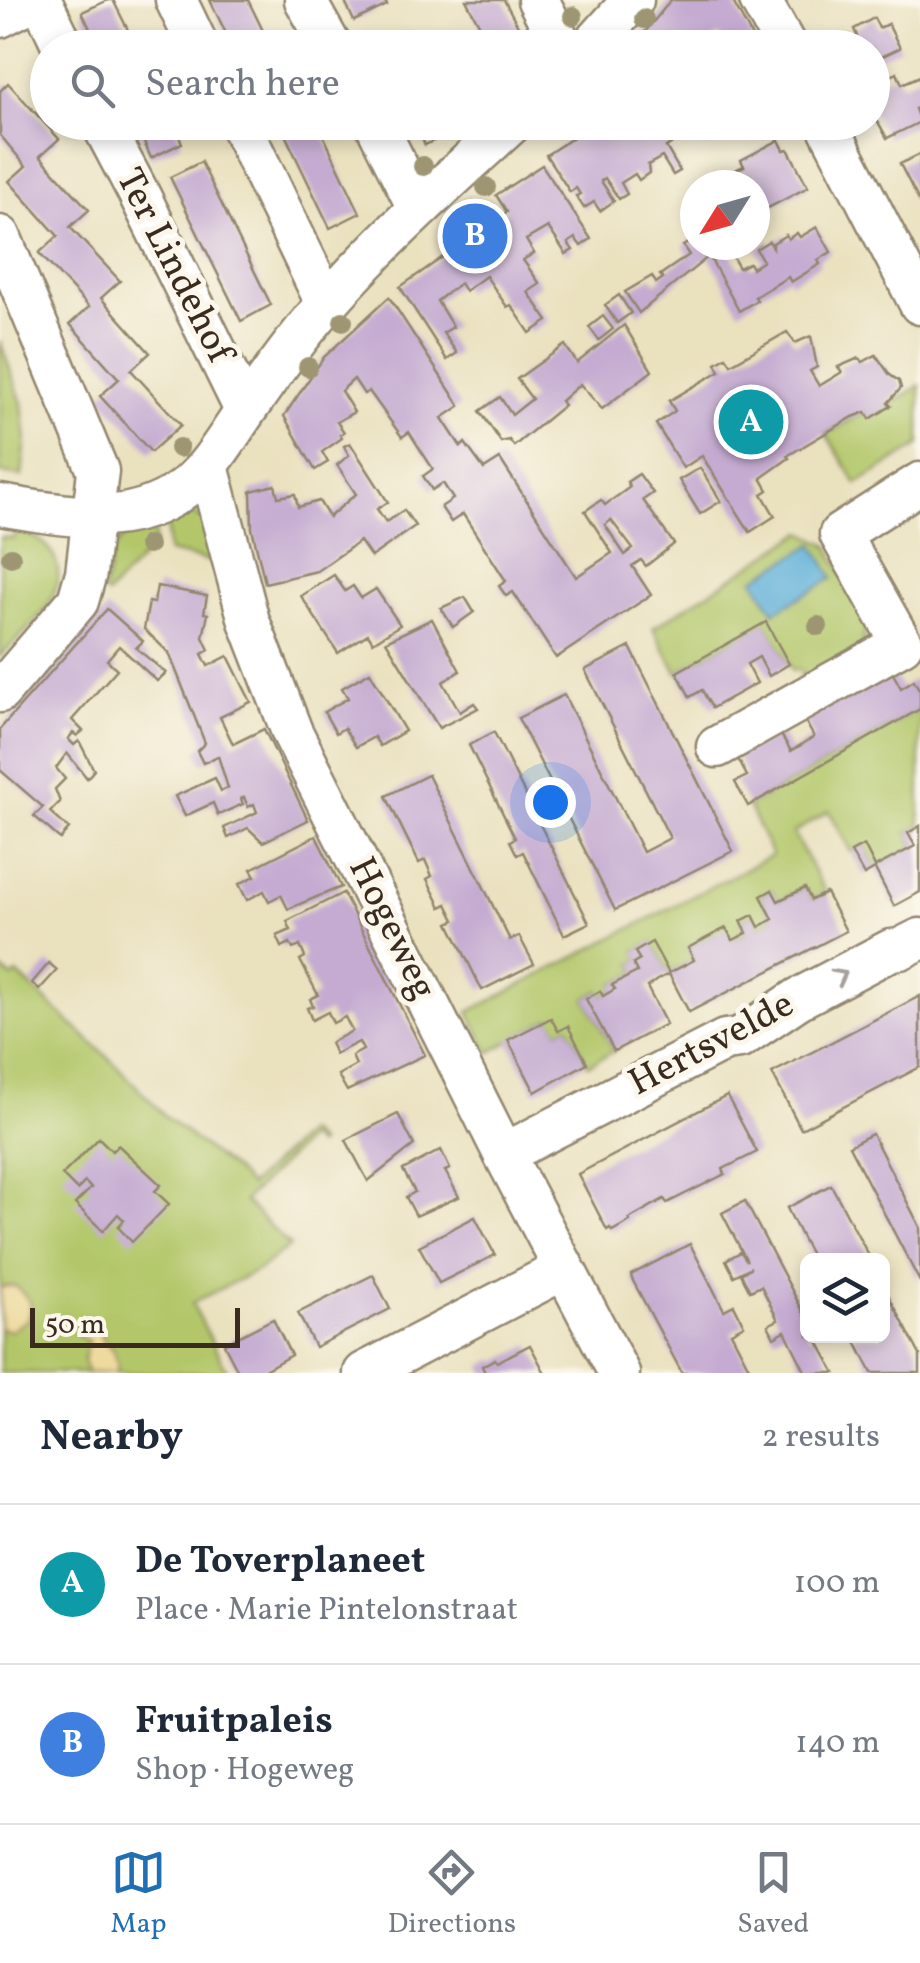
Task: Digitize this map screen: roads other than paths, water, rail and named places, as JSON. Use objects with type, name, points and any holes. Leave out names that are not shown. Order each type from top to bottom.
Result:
[{"type":"street","points":[[0,17],[37,0],[54,30]]},
{"type":"street","points":[[176,0],[190,30]]},
{"type":"street","points":[[305,0],[322,30]]},
{"type":"street","points":[[538,0],[554,30]]},
{"type":"street","points":[[606,30],[633,0]]},
{"type":"street","points":[[760,0],[776,30]]},
{"type":"street","name":"Ter Lindehof","points":[[110,140],[246,410]]},
{"type":"street","points":[[249,140],[327,304]]},
{"type":"street","points":[[384,140],[418,208]]},
{"type":"street","points":[[14,507],[94,517],[127,514],[179,493],[208,466],[327,304],[418,208],[493,140]]},
{"type":"street","points":[[835,140],[920,304]]},
{"type":"street","points":[[0,236],[96,463],[94,517],[78,601],[0,692]]},
{"type":"street","name":"Hogeweg","points":[[208,466],[249,620],[278,700],[504,1154],[619,1373]]},
{"type":"street","points":[[718,748],[902,644],[840,534],[920,483]]},
{"type":"street","name":"Hertsvelde","points":[[504,1154],[726,1040],[740,1038],[798,998],[920,939]]},
{"type":"street","points":[[364,1373],[564,1269]]},
{"type":"water","points":[[814,544],[833,578],[774,612],[754,579]]},
{"type":"place","name":"Fruitpaleis","points":[[475,236]]},
{"type":"place","name":"De Toverplaneet","points":[[751,422]]}]
